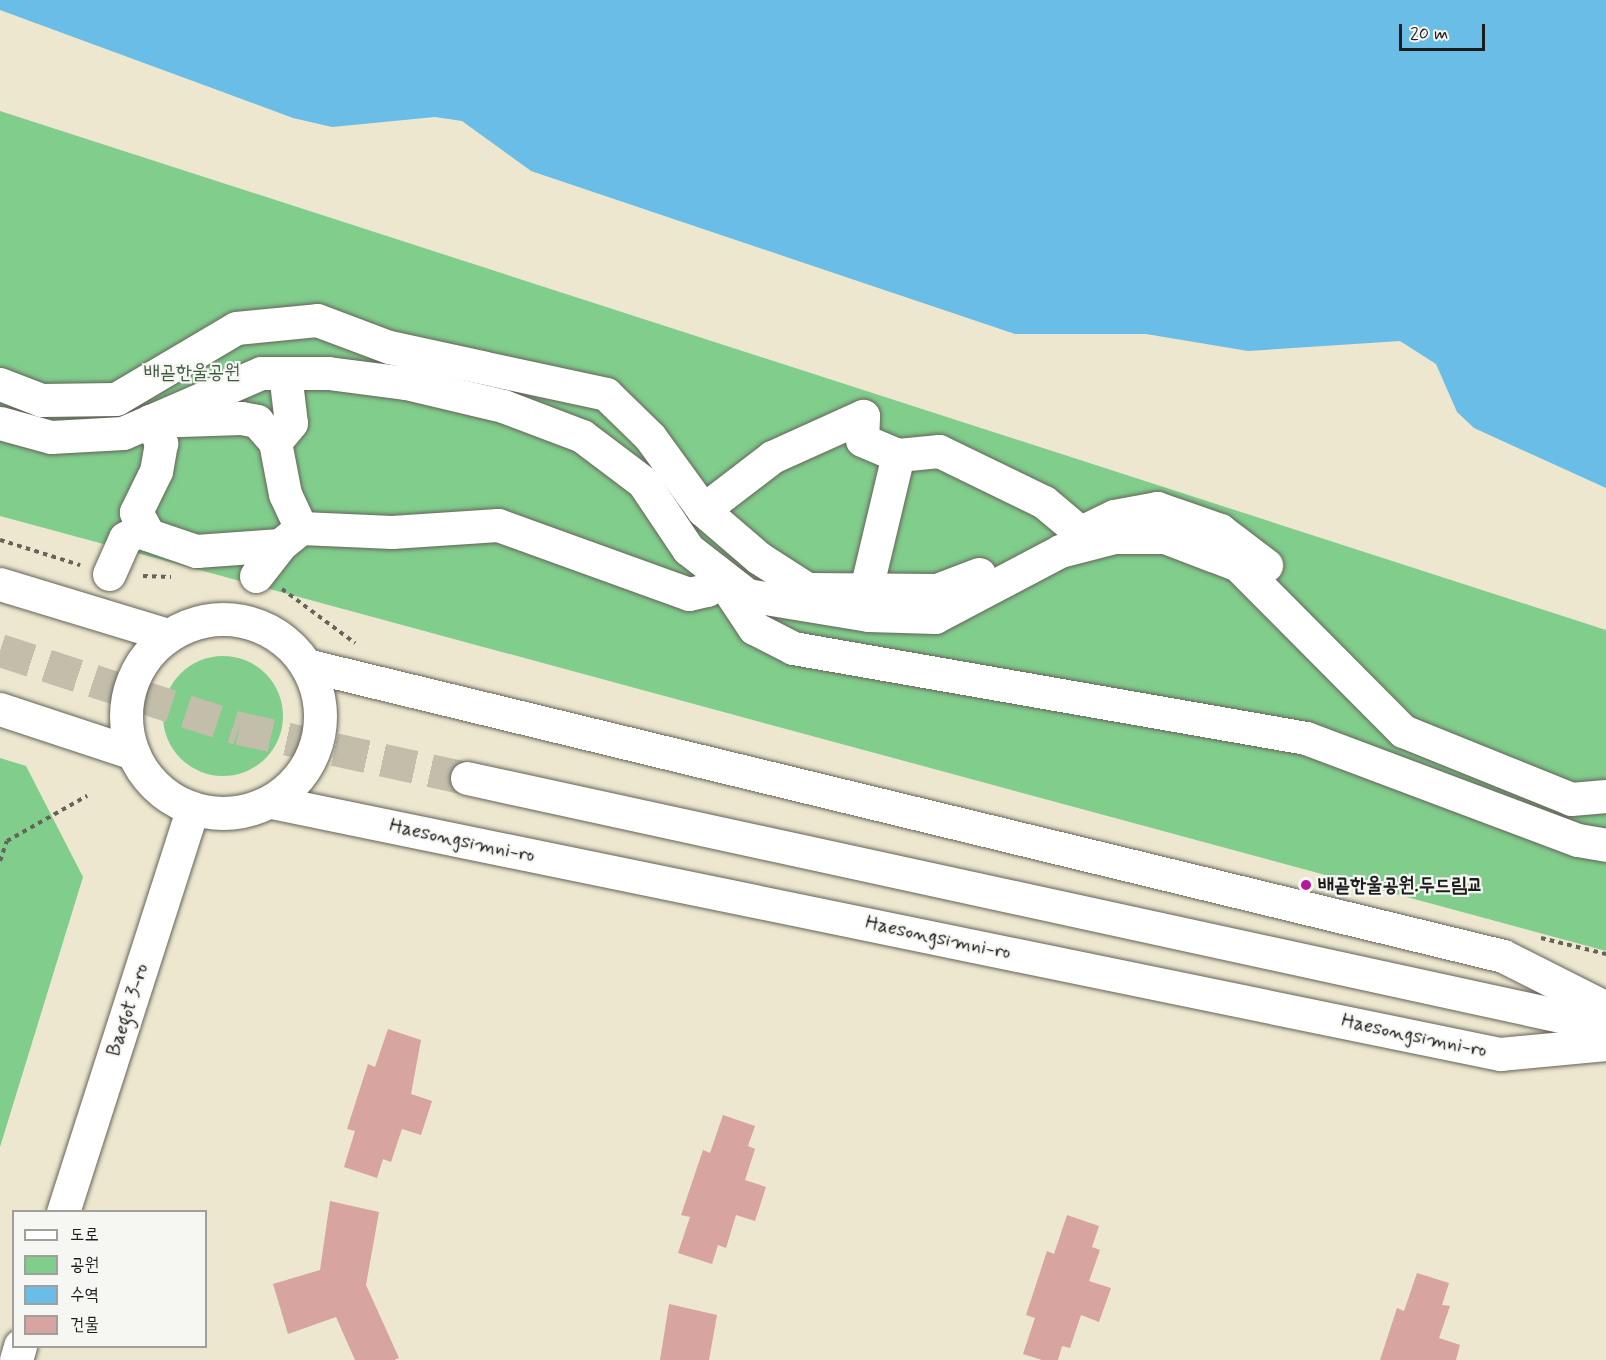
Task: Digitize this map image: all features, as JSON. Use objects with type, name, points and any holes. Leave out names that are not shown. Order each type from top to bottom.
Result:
[{"type":"street","points":[[0,384],[41,400],[116,399],[236,328],[317,321],[389,347],[606,394],[650,437],[703,510],[759,558],[807,589],[867,585],[937,590],[1081,533],[1114,516],[1157,507],[1220,530],[1266,565],[1325,626],[1391,719]]},
{"type":"street","points":[[0,423],[51,437],[123,433],[261,373],[406,383],[503,406],[582,436],[643,482],[688,549],[747,595],[868,615],[935,617],[1060,551],[1114,537],[1165,537],[1238,565],[1403,731],[1571,798],[1606,796]]},
{"type":"street","points":[[275,442],[291,423],[285,373]]},
{"type":"street","points":[[703,510],[772,457],[863,416],[862,440],[898,455],[952,451],[1044,502],[1081,533]]},
{"type":"street","points":[[150,421],[241,418],[257,421],[275,442],[291,537],[256,576]]},
{"type":"street","points":[[150,421],[161,443],[156,471],[136,512],[149,535],[196,551],[291,537],[498,525],[689,594],[707,590],[717,571]]},
{"type":"street","points":[[867,585],[898,455]]},
{"type":"street","points":[[109,574],[125,538],[144,528]]},
{"type":"street","points":[[717,571],[754,628],[793,648],[1306,738],[1578,840],[1606,845]]},
{"type":"street","points":[[0,584],[168,635]]},
{"type":"street","points":[[197,622],[248,623],[285,641],[306,665],[318,694],[320,725],[313,755],[296,782],[272,801],[241,813],[193,808],[150,782],[133,753],[126,721],[132,680],[144,658],[168,635],[197,622]]},
{"type":"street","points":[[306,665],[1503,956],[1606,1008]]},
{"type":"street","points":[[0,709],[133,753]]},
{"type":"street","points":[[467,778],[1606,1026]]},
{"type":"street","name":"Haesongsimni-ro","points":[[272,801],[1500,1054],[1606,1044]]},
{"type":"street","name":"Baegot 3-ro","points":[[64,1210],[193,808]]},
{"type":"path","points":[[0,861],[7,841],[87,796]]},
{"type":"green space","name":"배곧한울공원","points":[[0,111],[1606,630],[1606,951],[0,516]]},
{"type":"green space","points":[[223,656],[246,660],[266,673],[279,693],[283,716],[279,739],[266,759],[246,772],[223,776],[200,772],[180,759],[167,739],[163,716],[167,693],[180,673],[200,660]]},
{"type":"green space","points":[[0,758],[26,766],[83,877],[0,1147]]},
{"type":"water","points":[[0,0],[1606,0],[1606,488],[1474,428],[1457,412],[1436,364],[1400,341],[1248,351],[1146,334],[1015,334],[531,171],[462,121],[435,117],[332,127],[293,118],[0,10]]},
{"type":"building","points":[[388,1029],[421,1040],[411,1094],[432,1101],[421,1135],[402,1129],[391,1162],[383,1159],[377,1178],[344,1167],[355,1131],[347,1129],[368,1064],[375,1067]]},
{"type":"building","points":[[723,1115],[755,1126],[748,1146],[755,1149],[745,1180],[766,1187],[755,1221],[736,1215],[726,1248],[718,1245],[712,1264],[678,1253],[690,1217],[681,1215],[703,1150],[710,1153]]},
{"type":"building","points":[[330,1201],[379,1212],[366,1285],[399,1358],[355,1360],[336,1317],[288,1334],[273,1284],[320,1270]]},
{"type":"building","points":[[1067,1215],[1099,1226],[1092,1247],[1100,1250],[1089,1281],[1111,1288],[1099,1322],[1081,1315],[1070,1348],[1062,1346],[1058,1360],[1042,1360],[1023,1354],[1035,1318],[1026,1315],[1047,1251],[1054,1254]]},
{"type":"building","points":[[1417,1273],[1449,1283],[1442,1305],[1450,1306],[1439,1338],[1460,1345],[1456,1360],[1380,1360],[1397,1308],[1404,1311]]},
{"type":"building","points":[[669,1304],[717,1315],[709,1360],[660,1360]]},
{"type":"tunnel","points":[[0,650],[239,728],[467,778]]},
{"type":"place","name":"배곧한울공원.두드림교","points":[[1306,885]]}]
